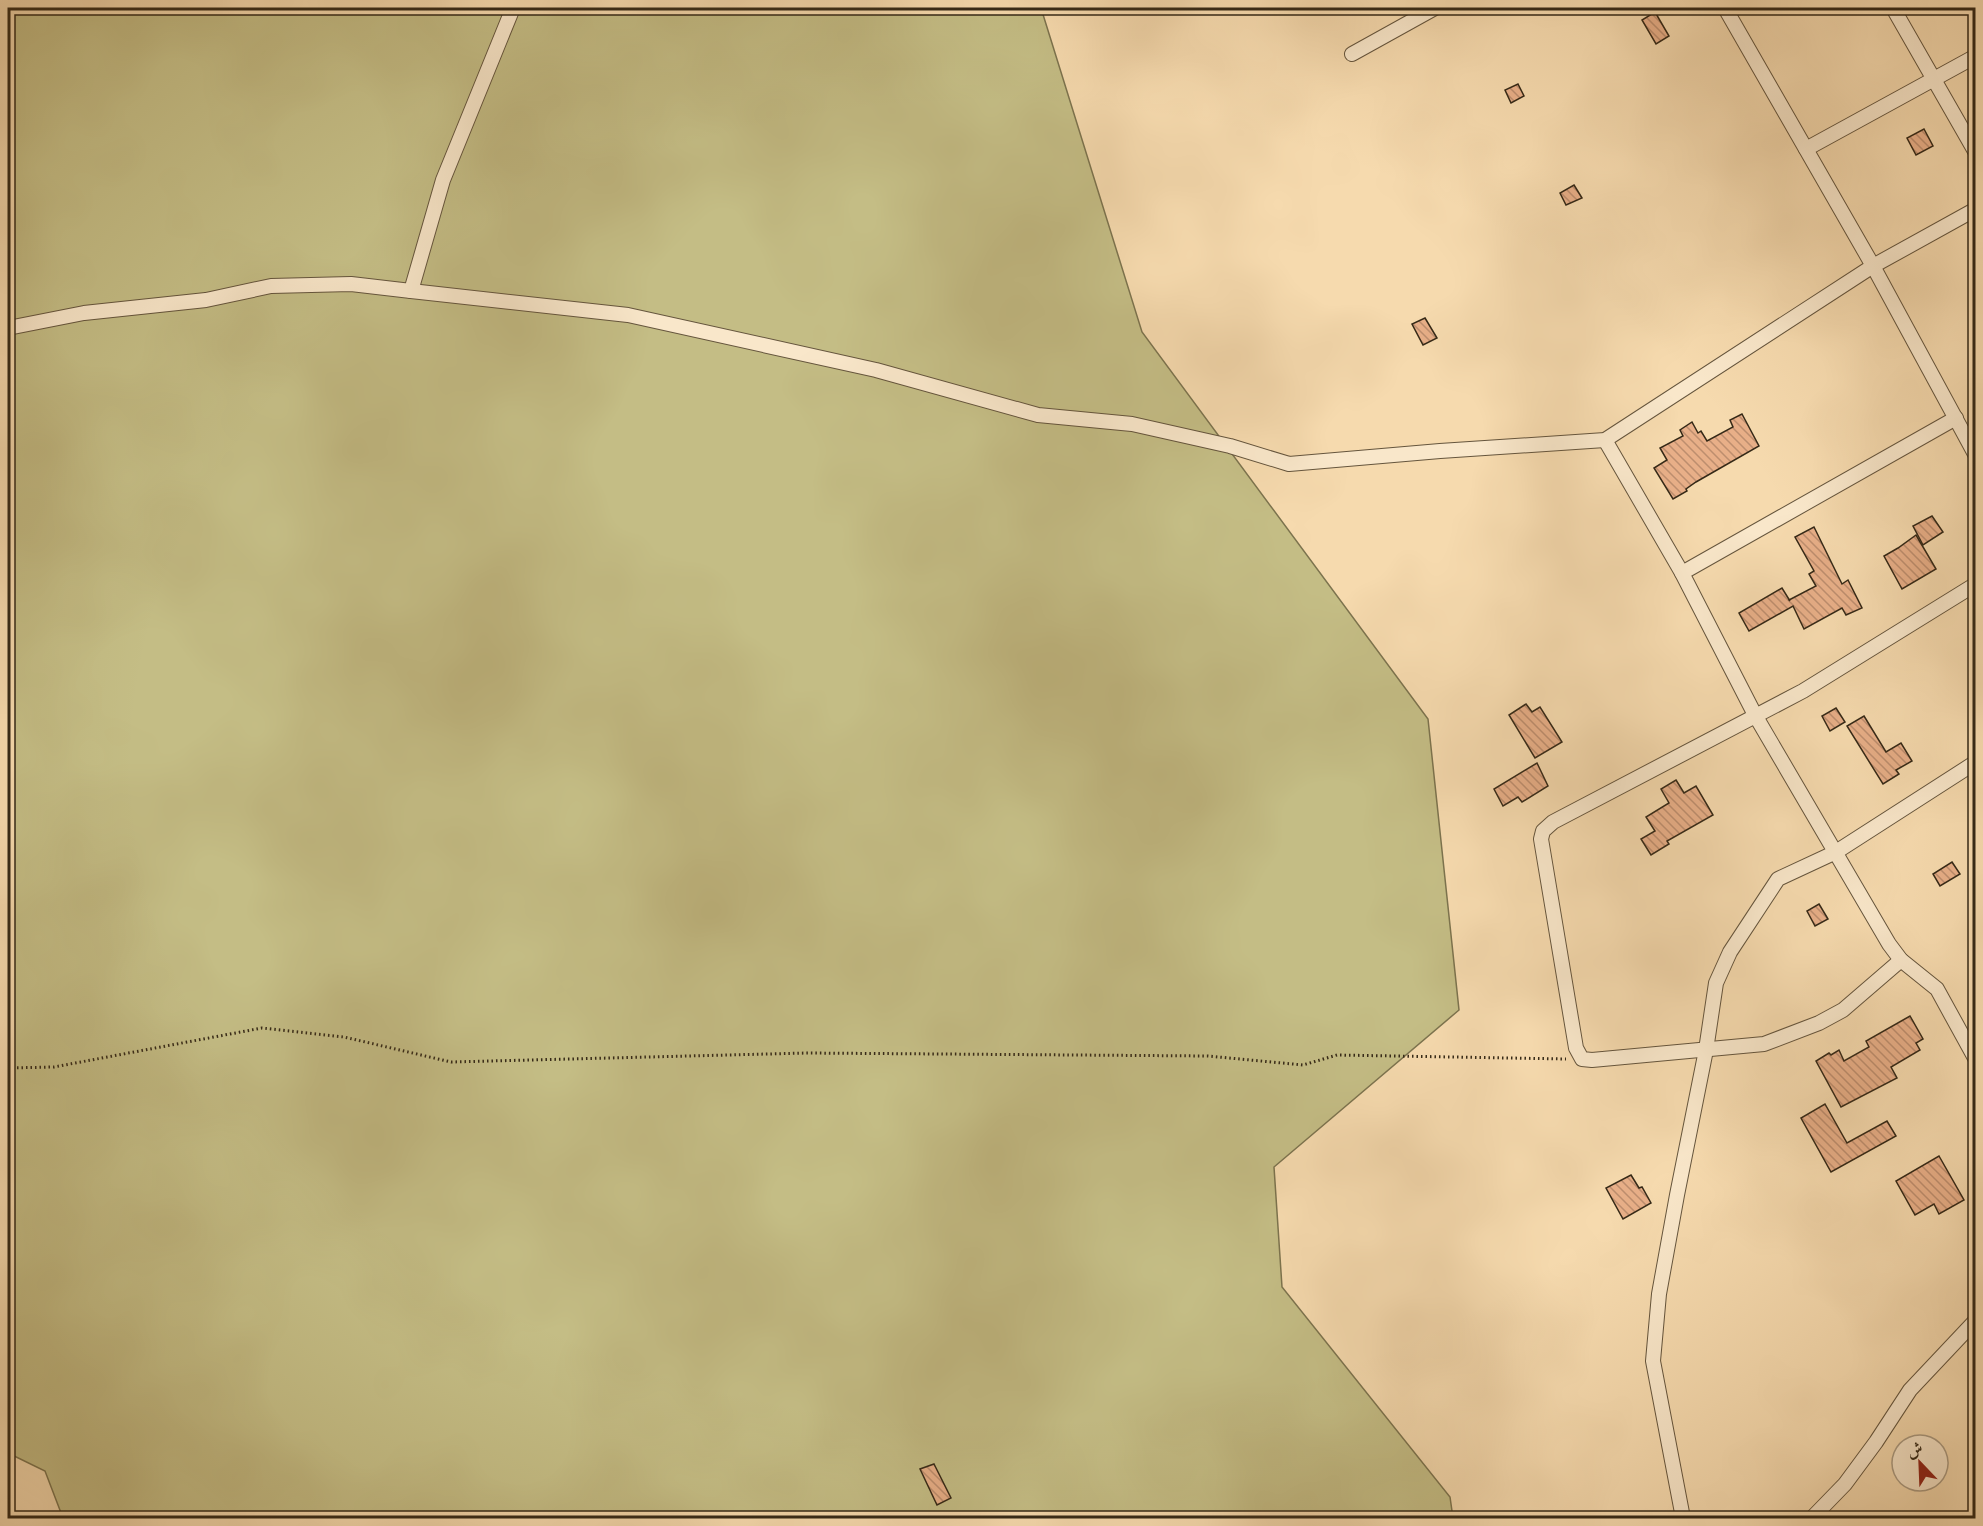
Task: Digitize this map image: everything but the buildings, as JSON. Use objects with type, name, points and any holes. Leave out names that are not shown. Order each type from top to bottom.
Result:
[{"type":"street","points":[[411,291],[442,180],[513,8]]},
{"type":"street","points":[[1352,54],[1435,8]]},
{"type":"street","points":[[1725,8],[1873,266],[1976,456]]},
{"type":"street","points":[[1893,8],[1976,153]]},
{"type":"street","points":[[1806,149],[1976,56]]},
{"type":"street","points":[[8,328],[84,313],[206,300],[271,286],[351,284],[628,315],[876,370],[1038,415],[1132,424],[1230,446],[1289,464],[1605,440],[1873,266],[1976,209]]},
{"type":"street","points":[[1682,573],[1956,418]]},
{"type":"street","points":[[1605,440],[1682,573],[1755,715],[1889,944],[1900,960],[1937,989],[1976,1060]]},
{"type":"street","points":[[1900,960],[1843,1010],[1819,1023],[1764,1044],[1592,1060],[1582,1059],[1576,1048],[1541,839],[1543,831],[1553,822],[1811,686],[1976,584]]},
{"type":"street","points":[[1683,1518],[1653,1361],[1663,1272],[1706,1050],[1716,983],[1730,952],[1778,879],[1836,852],[1976,762]]},
{"type":"street","points":[[1812,1518],[1845,1484],[1910,1390],[1976,1320]]},
{"type":"path","points":[[8,1068],[54,1067],[262,1028],[344,1037],[451,1062],[807,1053],[1208,1056],[1303,1065],[1337,1055],[1582,1059]]},
{"type":"shaded area","points":[[8,8],[1041,8],[1142,332],[1428,719],[1459,1010],[1274,1167],[1282,1287],[1450,1497],[1453,1518],[63,1518],[45,1471],[8,1453]]}]
